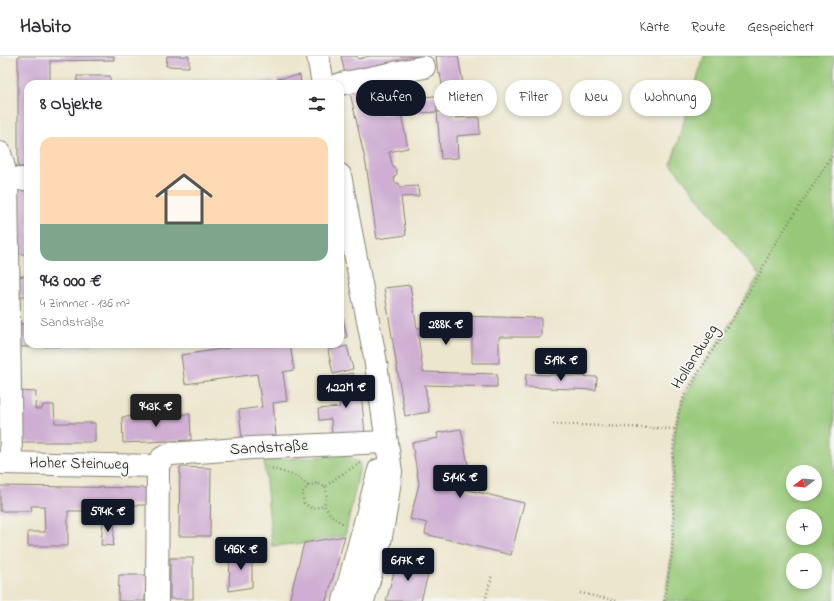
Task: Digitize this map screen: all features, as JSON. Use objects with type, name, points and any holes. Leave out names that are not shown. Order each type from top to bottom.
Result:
[{"type":"street","points":[[318,56],[322,80]]},
{"type":"street","points":[[344,83],[424,67]]},
{"type":"street","points":[[0,153],[17,179],[5,463]]},
{"type":"street","points":[[344,196],[375,357],[390,472],[386,509],[380,542],[363,601]]},
{"type":"street","points":[[344,601],[386,442]]},
{"type":"street","name":"Sandstraße","points":[[158,466],[162,458],[171,454],[252,448],[386,442]]},
{"type":"street","name":"Hoher Steinweg","points":[[5,463],[158,466]]},
{"type":"street","points":[[157,601],[158,466]]},
{"type":"path","name":"Hollandweg","points":[[664,601],[671,560],[673,533],[672,457],[679,409],[685,394],[759,275],[773,247],[834,153]]},
{"type":"path","points":[[553,424],[675,430]]},
{"type":"path","points":[[325,487],[339,476],[365,460]]},
{"type":"path","points":[[266,462],[268,467],[298,477],[308,486]]},
{"type":"path","points":[[324,505],[313,508],[304,503],[302,493],[308,486],[317,483],[325,487]]},
{"type":"path","points":[[325,487],[327,496],[324,505],[326,511],[340,522],[350,526]]},
{"type":"path","points":[[485,601],[492,575]]},
{"type":"path","points":[[580,593],[617,601]]},
{"type":"green space","points":[[704,56],[834,56],[834,601],[664,601],[670,568],[672,543],[673,446],[679,412],[685,394],[759,275],[671,164],[686,116],[711,116],[711,80],[697,80]]},
{"type":"green space","points":[[348,455],[360,463],[360,467],[345,536],[304,543],[272,546],[264,460]]},
{"type":"building","points":[[18,56],[114,56],[114,60],[50,61],[50,80],[24,80],[24,167],[18,167]]},
{"type":"building","points":[[167,56],[189,56],[189,67],[166,66]]},
{"type":"building","points":[[341,56],[357,56],[358,59],[370,56],[421,56],[421,58],[345,74]]},
{"type":"building","points":[[436,56],[458,56],[462,80],[441,80],[440,73],[438,74]]},
{"type":"building","points":[[300,75],[301,80],[277,80]]},
{"type":"building","points":[[77,76],[110,76],[110,80],[77,80]]},
{"type":"building","points":[[356,87],[356,116],[401,116],[408,148],[389,152],[393,167],[396,169],[397,174],[394,177],[395,183],[399,183],[400,187],[418,186],[419,196],[401,197],[406,235],[377,239],[366,164],[349,88]]},
{"type":"building","points":[[434,96],[434,112],[426,113],[426,97]]},
{"type":"building","points":[[437,116],[455,116],[455,118],[479,117],[480,134],[457,136],[458,158],[441,159]]},
{"type":"building","points":[[20,189],[24,189],[24,254],[15,254],[14,195]]},
{"type":"building","points":[[24,276],[24,296],[16,296],[16,277]]},
{"type":"building","points":[[410,285],[417,328],[431,326],[429,314],[541,318],[541,337],[499,337],[499,363],[472,363],[472,334],[442,333],[418,335],[423,372],[497,374],[497,387],[425,385],[429,412],[405,416],[384,288]]},
{"type":"building","points":[[19,324],[24,324],[24,347],[19,347]]},
{"type":"building","points":[[344,324],[347,337],[344,338]]},
{"type":"building","points":[[347,346],[353,369],[333,374],[328,350],[344,348]]},
{"type":"building","points":[[229,348],[291,348],[294,370],[283,372],[287,401],[273,403],[276,436],[242,439],[239,410],[262,407],[257,374],[185,384],[181,355]]},
{"type":"building","points":[[353,373],[362,403],[365,434],[332,437],[331,419],[319,420],[318,409],[340,407],[334,377]]},
{"type":"building","points":[[526,374],[597,377],[596,390],[525,387]]},
{"type":"building","points":[[19,391],[36,392],[35,409],[42,409],[43,405],[54,405],[55,423],[95,423],[95,442],[20,442]]},
{"type":"building","points":[[190,414],[191,440],[123,443],[122,417]]},
{"type":"building","points":[[461,429],[470,474],[446,479],[447,485],[524,503],[511,555],[425,534],[427,523],[410,519],[419,484],[412,443],[438,438],[437,433]]},
{"type":"building","points":[[180,467],[211,468],[210,536],[179,536]]},
{"type":"building","points":[[0,486],[147,488],[147,505],[99,505],[102,511],[68,511],[68,546],[28,546],[28,532],[45,532],[44,506],[31,506],[32,511],[0,511]]},
{"type":"building","points":[[103,520],[115,521],[113,546],[101,545]]},
{"type":"building","points":[[345,536],[326,601],[289,601],[304,543]]},
{"type":"building","points":[[230,553],[252,553],[252,587],[229,591]]},
{"type":"building","points":[[170,558],[193,558],[193,599],[170,599]]},
{"type":"building","points":[[398,558],[430,567],[421,601],[386,601]]},
{"type":"building","points":[[119,575],[146,575],[145,601],[118,601]]}]
